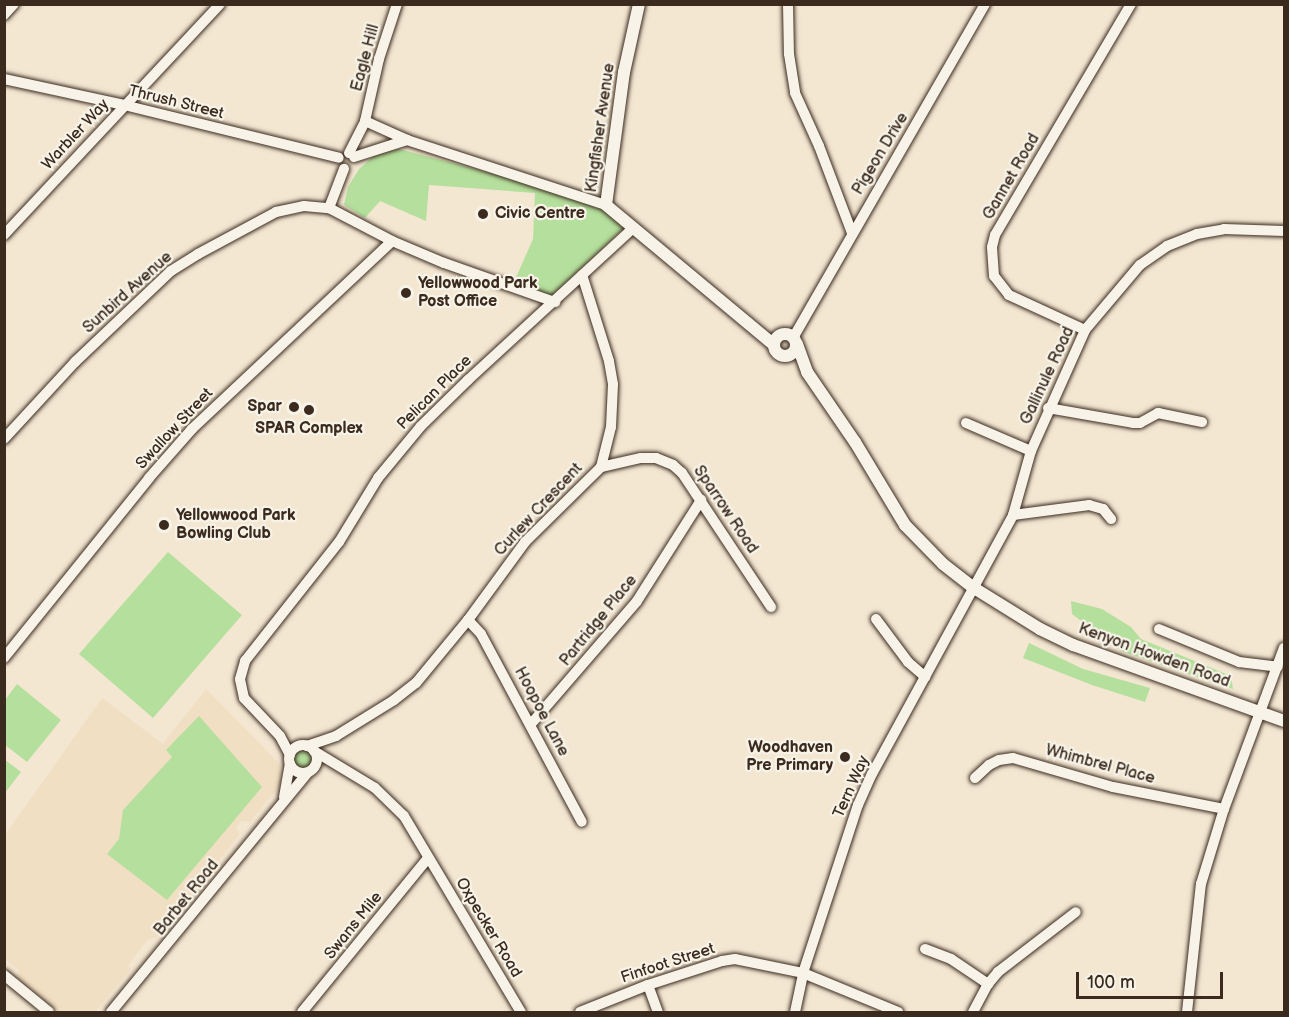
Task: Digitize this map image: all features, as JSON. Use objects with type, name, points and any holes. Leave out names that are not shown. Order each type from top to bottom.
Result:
[{"type":"street","points":[[4,15],[14,4]]},
{"type":"street","name":"Warbler Way","points":[[4,235],[220,4]]},
{"type":"street","name":"Eagle Hill","points":[[365,121],[379,59],[397,4]]},
{"type":"street","name":"Kingfisher Avenue","points":[[639,4],[624,72],[606,205],[632,229],[758,329],[773,344]]},
{"type":"street","points":[[788,4],[789,54],[795,93],[819,146],[852,233]]},
{"type":"street","name":"Pigeon Drive","points":[[790,337],[985,4]]},
{"type":"street","name":"Gannet Road","points":[[1084,330],[1009,296],[994,276],[992,247],[995,235],[1131,4]]},
{"type":"street","name":"Thrush Street","points":[[4,79],[124,105],[341,164]]},
{"type":"street","points":[[351,155],[365,121],[407,140],[606,205]]},
{"type":"street","points":[[407,140],[351,155],[343,154],[329,208],[392,241],[493,282],[555,302]]},
{"type":"street","name":"Sunbird Avenue","points":[[4,439],[75,362],[184,261],[276,212],[304,206],[329,208]]},
{"type":"street","name":"Pelican Place","points":[[280,736],[244,698],[240,689],[240,671],[255,647],[339,542],[378,478],[421,426],[632,229]]},
{"type":"street","name":"Gallinule Road","points":[[974,588],[1013,514],[1031,451],[1084,330],[1140,265],[1167,246],[1197,234],[1224,229],[1284,231]]},
{"type":"street","name":"Swallow Street","points":[[4,658],[149,478],[192,429],[392,241]]},
{"type":"street","name":"Curlew Crescent","points":[[313,753],[416,683],[468,620],[525,542],[601,467],[611,427],[613,384],[609,361],[582,275]]},
{"type":"street","name":"Kingfisher Avenue","points":[[758,329],[790,337]]},
{"type":"street","points":[[776,337],[790,337],[793,353],[786,356],[775,351],[773,344],[776,337]]},
{"type":"street","name":"Kenyon Howden Road","points":[[790,337],[807,372],[855,442],[905,525],[943,564],[974,588],[1040,629],[1073,645],[1284,721]]},
{"type":"street","name":"Kenyon Howden Road","points":[[786,356],[807,372]]},
{"type":"street","points":[[1048,408],[1133,423],[1140,423],[1158,414],[1202,422]]},
{"type":"street","points":[[966,423],[1031,451]]},
{"type":"street","name":"Sparrow Road","points":[[601,467],[641,458],[666,460],[682,473],[771,607]]},
{"type":"street","name":"Partridge Place","points":[[531,724],[637,601],[701,500]]},
{"type":"street","points":[[1013,514],[1089,505],[1103,509],[1111,519]]},
{"type":"street","name":"Tern Way","points":[[795,1012],[803,973],[858,805],[974,588]]},
{"type":"street","points":[[876,619],[908,662],[925,677]]},
{"type":"street","name":"Hoopoe Lane","points":[[468,620],[481,634],[582,822]]},
{"type":"street","points":[[1159,629],[1239,662],[1278,666]]},
{"type":"street","points":[[1187,1012],[1201,884],[1224,809],[1284,648]]},
{"type":"street","points":[[280,736],[313,753]]},
{"type":"street","points":[[280,736],[296,771],[308,772]]},
{"type":"street","name":"Curlew Crescent","points":[[313,753],[336,736]]},
{"type":"street","points":[[284,801],[290,760],[295,748],[313,753]]},
{"type":"street","name":"Oxpecker Road","points":[[313,753],[340,766],[393,803],[404,816],[521,1012]]},
{"type":"street","name":"Barbet Road","points":[[111,1012],[308,772],[313,753]]},
{"type":"street","name":"Whimbrel Place","points":[[975,778],[989,765],[999,760],[1013,758],[1113,788],[1224,809]]},
{"type":"street","name":"Swans Mile","points":[[302,1012],[428,858]]},
{"type":"street","points":[[973,1012],[988,984],[998,972],[1076,912]]},
{"type":"street","points":[[925,949],[951,959],[988,984]]},
{"type":"street","name":"Finfoot Street","points":[[580,1012],[648,985],[722,960],[735,959],[803,973],[898,1012]]},
{"type":"street","points":[[4,975],[49,1012]]},
{"type":"street","points":[[648,985],[658,1012]]},
{"type":"shaded area","points":[[206,689],[280,764],[280,785],[250,822],[241,821],[236,827],[240,834],[157,937],[147,940],[128,966],[131,969],[95,1012],[59,1012],[16,977],[20,971],[5,959],[5,835],[102,698],[163,744]]},
{"type":"green space","points":[[399,149],[601,202],[626,226],[549,299],[514,282],[533,239],[535,193],[429,185],[426,221],[380,201],[365,218],[344,205],[348,187],[359,169],[375,155]]},
{"type":"green space","points":[[168,552],[242,615],[153,718],[79,654]]},
{"type":"green space","points":[[1071,601],[1102,609],[1131,627],[1141,639],[1231,676],[1233,689],[1121,651],[1072,614]]},
{"type":"green space","points":[[1029,643],[1083,669],[1150,688],[1145,702],[1092,685],[1023,658]]},
{"type":"green space","points":[[17,684],[61,720],[27,762],[5,745],[5,700]]},
{"type":"green space","points":[[199,716],[262,787],[167,900],[107,854],[119,839],[123,810],[172,757],[166,750]]},
{"type":"green space","points":[[303,750],[310,753],[313,760],[310,767],[303,770],[296,767],[293,760],[296,753]]},
{"type":"green space","points":[[4,759],[21,772],[5,793],[4,793]]},
{"type":"place","name":"Civic Centre","points":[[483,214]]},
{"type":"place","name":"Yellowwood Park Post Office","points":[[406,293]]},
{"type":"place","name":"Spar","points":[[294,407]]},
{"type":"place","name":"SPAR Complex","points":[[309,410]]},
{"type":"place","name":"Yellowwood Park Bowling Club","points":[[164,525]]},
{"type":"place","name":"Woodhaven Pre Primary","points":[[845,757]]}]
